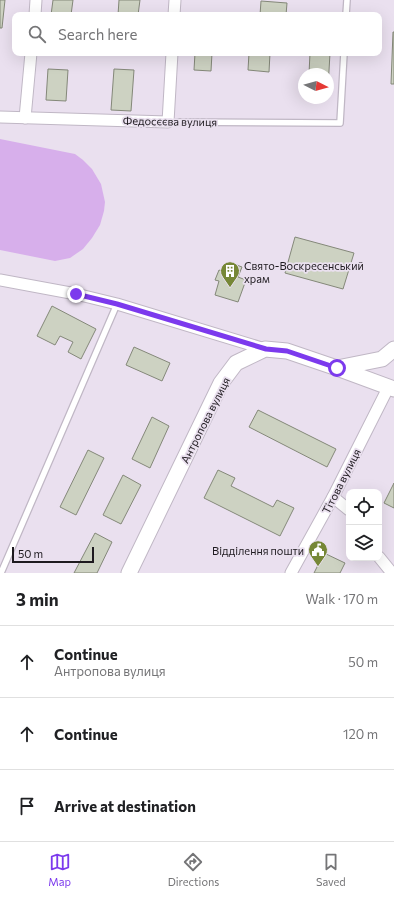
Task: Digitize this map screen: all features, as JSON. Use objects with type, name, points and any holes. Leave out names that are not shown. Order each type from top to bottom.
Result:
[{"type":"main road","points":[[266,349],[287,351],[391,388]]},
{"type":"main road","name":"Антропова вулиця","points":[[129,573],[221,384],[236,363],[266,349]]},
{"type":"main road","points":[[337,368],[382,359],[394,349]]},
{"type":"street","points":[[34,12],[36,0]]},
{"type":"street","points":[[174,12],[175,0]]},
{"type":"street","points":[[25,118],[31,56]]},
{"type":"street","points":[[168,122],[172,56]]},
{"type":"street","name":"Федосєєва вулиця","points":[[0,118],[168,122]]},
{"type":"street","points":[[0,280],[76,294],[117,304],[266,349]]},
{"type":"street","name":"Тітова вулиця","points":[[291,573],[333,498],[391,388]]},
{"type":"street","points":[[333,498],[346,508]]},
{"type":"street","points":[[382,561],[392,573]]},
{"type":"lane","points":[[346,12],[347,0]]},
{"type":"lane","name":"Федосєєва вулиця","points":[[168,122],[340,123],[344,56]]},
{"type":"lane","points":[[1,573],[117,304]]},
{"type":"shaded area","points":[[0,139],[75,154],[92,169],[101,184],[105,202],[100,225],[83,249],[70,258],[55,261],[0,250]]},
{"type":"building","points":[[0,0],[5,0],[2,28],[0,28]]},
{"type":"building","points":[[53,0],[73,0],[71,12],[51,12]]},
{"type":"building","points":[[119,0],[140,0],[138,12],[118,12]]},
{"type":"building","points":[[261,1],[287,3],[286,12],[260,12]]},
{"type":"building","points":[[393,32],[394,84],[391,84]]},
{"type":"building","points":[[195,56],[212,56],[211,71],[194,70]]},
{"type":"building","points":[[249,56],[270,56],[269,72],[248,70]]},
{"type":"building","points":[[310,56],[330,56],[329,68],[309,68]]},
{"type":"building","points":[[48,69],[68,70],[66,101],[46,100]]},
{"type":"building","points":[[114,69],[134,70],[131,111],[111,110]]},
{"type":"building","points":[[295,237],[354,253],[343,289],[285,273]]},
{"type":"building","name":"Свято-Воскресенський храм","points":[[234,264],[242,267],[238,277],[246,280],[238,302],[215,295],[219,281],[215,280],[219,270],[230,274]]},
{"type":"building","points":[[52,306],[96,329],[81,359],[68,352],[73,342],[60,336],[55,345],[37,336]]},
{"type":"building","points":[[134,347],[170,363],[162,381],[126,365]]},
{"type":"building","points":[[258,410],[336,449],[327,467],[249,427]]},
{"type":"building","points":[[152,417],[169,426],[150,468],[132,459]]},
{"type":"building","points":[[88,450],[104,458],[76,515],[60,507]]},
{"type":"building","points":[[218,470],[235,478],[231,486],[273,507],[277,500],[294,508],[280,536],[204,498]]},
{"type":"building","points":[[123,475],[141,485],[121,524],[103,515]]},
{"type":"building","points":[[394,483],[394,508],[384,503]]},
{"type":"building","points":[[95,533],[112,542],[97,573],[74,573]]},
{"type":"building","points":[[324,553],[345,563],[340,573],[314,573]]},
{"type":"place","name":"Свято-Воскресенський храм","points":[[230,288]]},
{"type":"place","name":"Відділення пошти","points":[[318,567]]},
{"type":"route","points":[[76,294],[117,304],[266,349],[287,351],[337,368]]}]
